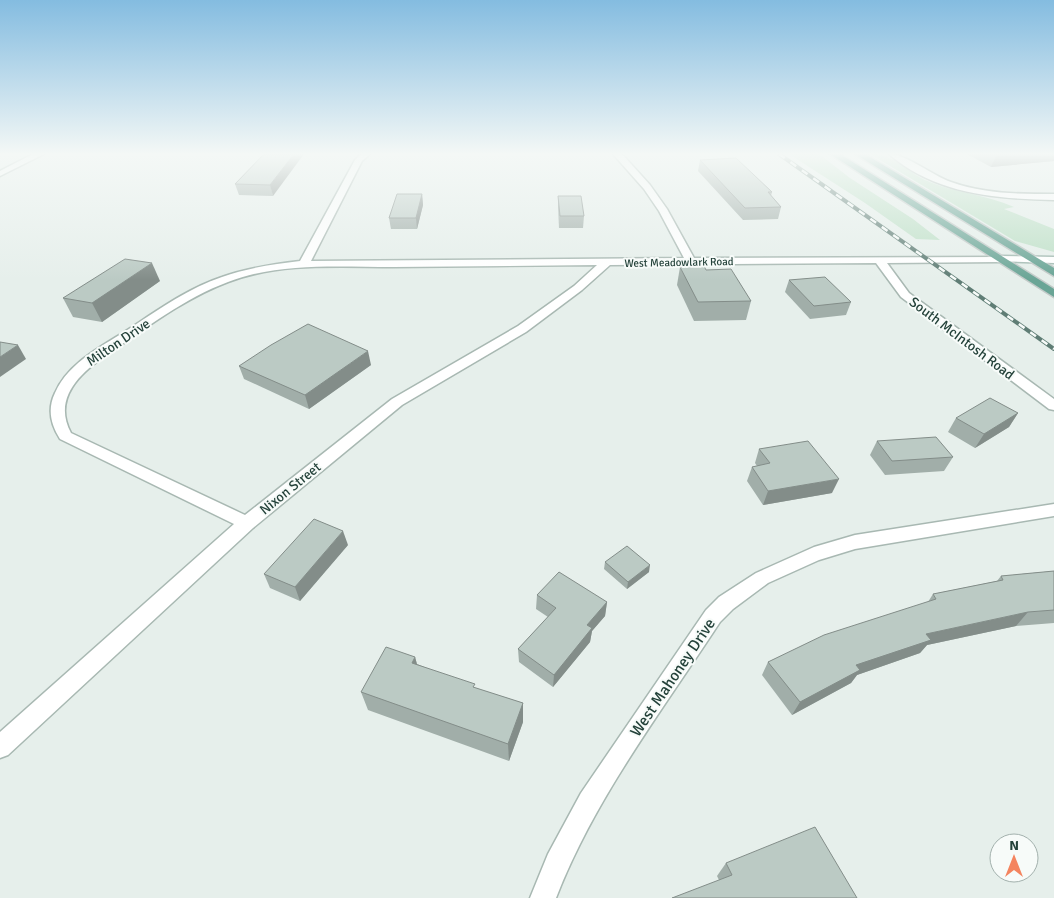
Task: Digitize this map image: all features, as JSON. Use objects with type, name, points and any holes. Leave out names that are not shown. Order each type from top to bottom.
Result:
[{"type":"main road","points":[[900,196],[1054,294]]},
{"type":"main road","points":[[927,196],[1054,273]]},
{"type":"street","points":[[304,264],[340,196]]},
{"type":"street","points":[[654,196],[691,262]]},
{"type":"street","points":[[1007,196],[1054,197]]},
{"type":"street","name":"West Meadowlark Road","points":[[304,264],[1054,260]]},
{"type":"street","name":"South McIntosh Road","points":[[880,261],[905,295],[1054,406]]},
{"type":"street","name":"Nixon Street","points":[[0,747],[247,524],[397,402],[522,329],[578,288],[606,263]]},
{"type":"street","name":"Milton Drive","points":[[247,524],[65,436],[58,425],[56,413],[59,399],[65,386],[84,365],[195,292],[224,279],[249,271],[304,264]]},
{"type":"street","name":"West Mahoney Drive","points":[[543,898],[557,863],[589,801],[713,616],[726,603],[762,578],[814,554],[855,542],[1054,510]]},
{"type":"green space","points":[[854,196],[878,196],[913,219],[940,240],[916,239]]},
{"type":"green space","points":[[940,196],[979,196],[992,199],[1014,207],[1004,209],[1054,229],[1054,252],[1015,241]]},
{"type":"building","points":[[396,196],[422,196],[416,218],[389,218]]},
{"type":"building","points":[[558,196],[581,196],[584,216],[560,216]]},
{"type":"building","points":[[734,196],[771,196],[781,207],[745,208]]},
{"type":"building","points":[[125,259],[152,263],[92,303],[63,298]]},
{"type":"building","points":[[704,266],[706,270],[731,269],[751,301],[698,302],[680,267]]},
{"type":"building","points":[[825,277],[851,302],[814,306],[789,280]]},
{"type":"building","points":[[308,324],[368,351],[305,395],[239,366],[271,345]]},
{"type":"building","points":[[0,342],[18,345],[0,357]]},
{"type":"building","points":[[990,398],[1018,413],[984,434],[956,418]]},
{"type":"building","points":[[936,437],[953,457],[892,461],[877,441]]},
{"type":"building","points":[[808,441],[839,479],[768,491],[752,467],[770,463],[759,449]]},
{"type":"building","points":[[314,519],[343,531],[295,587],[264,574]]},
{"type":"building","points":[[627,546],[650,565],[628,582],[605,562]]},
{"type":"building","points":[[1054,571],[1054,610],[1028,612],[926,634],[931,640],[856,665],[860,670],[800,702],[768,662],[824,635],[936,599],[933,594],[1003,580],[1001,576]]},
{"type":"building","points":[[559,572],[607,602],[587,625],[592,628],[554,675],[518,649],[556,608],[537,595]]},
{"type":"building","points":[[386,647],[415,657],[412,663],[475,684],[473,687],[523,703],[508,744],[361,692]]},
{"type":"building","points":[[815,827],[857,898],[672,898],[732,875],[726,863]]},
{"type":"railway","points":[[838,196],[1054,349]]}]
